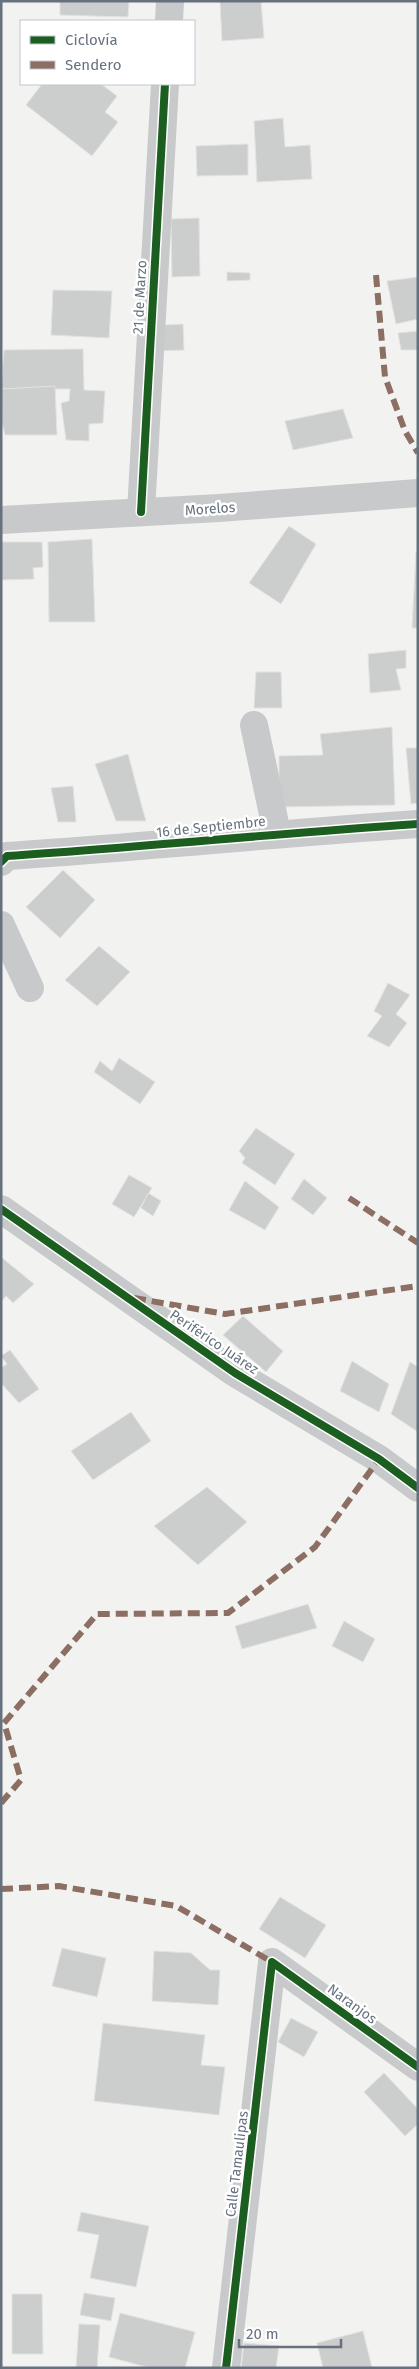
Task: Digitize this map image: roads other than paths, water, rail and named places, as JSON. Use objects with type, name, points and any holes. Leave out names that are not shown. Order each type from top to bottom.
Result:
[{"type":"street","points":[[169,20],[170,1]]},
{"type":"street","name":"21 de Marzo","points":[[141,512],[165,85]]},
{"type":"street","name":"Morelos","points":[[1,520],[418,493]]},
{"type":"street","points":[[254,725],[277,833]]},
{"type":"street","name":"16 de Septiembre","points":[[4,859],[277,833],[418,824]]},
{"type":"street","points":[[1,925],[30,988]]},
{"type":"street","name":"Periférico Juárez","points":[[1,1209],[235,1373],[379,1459],[418,1488]]},
{"type":"street","name":"Naranjos","points":[[272,1962],[418,2067]]},
{"type":"street","name":"Calle Tamaulipas","points":[[226,2368],[272,1962]]}]
